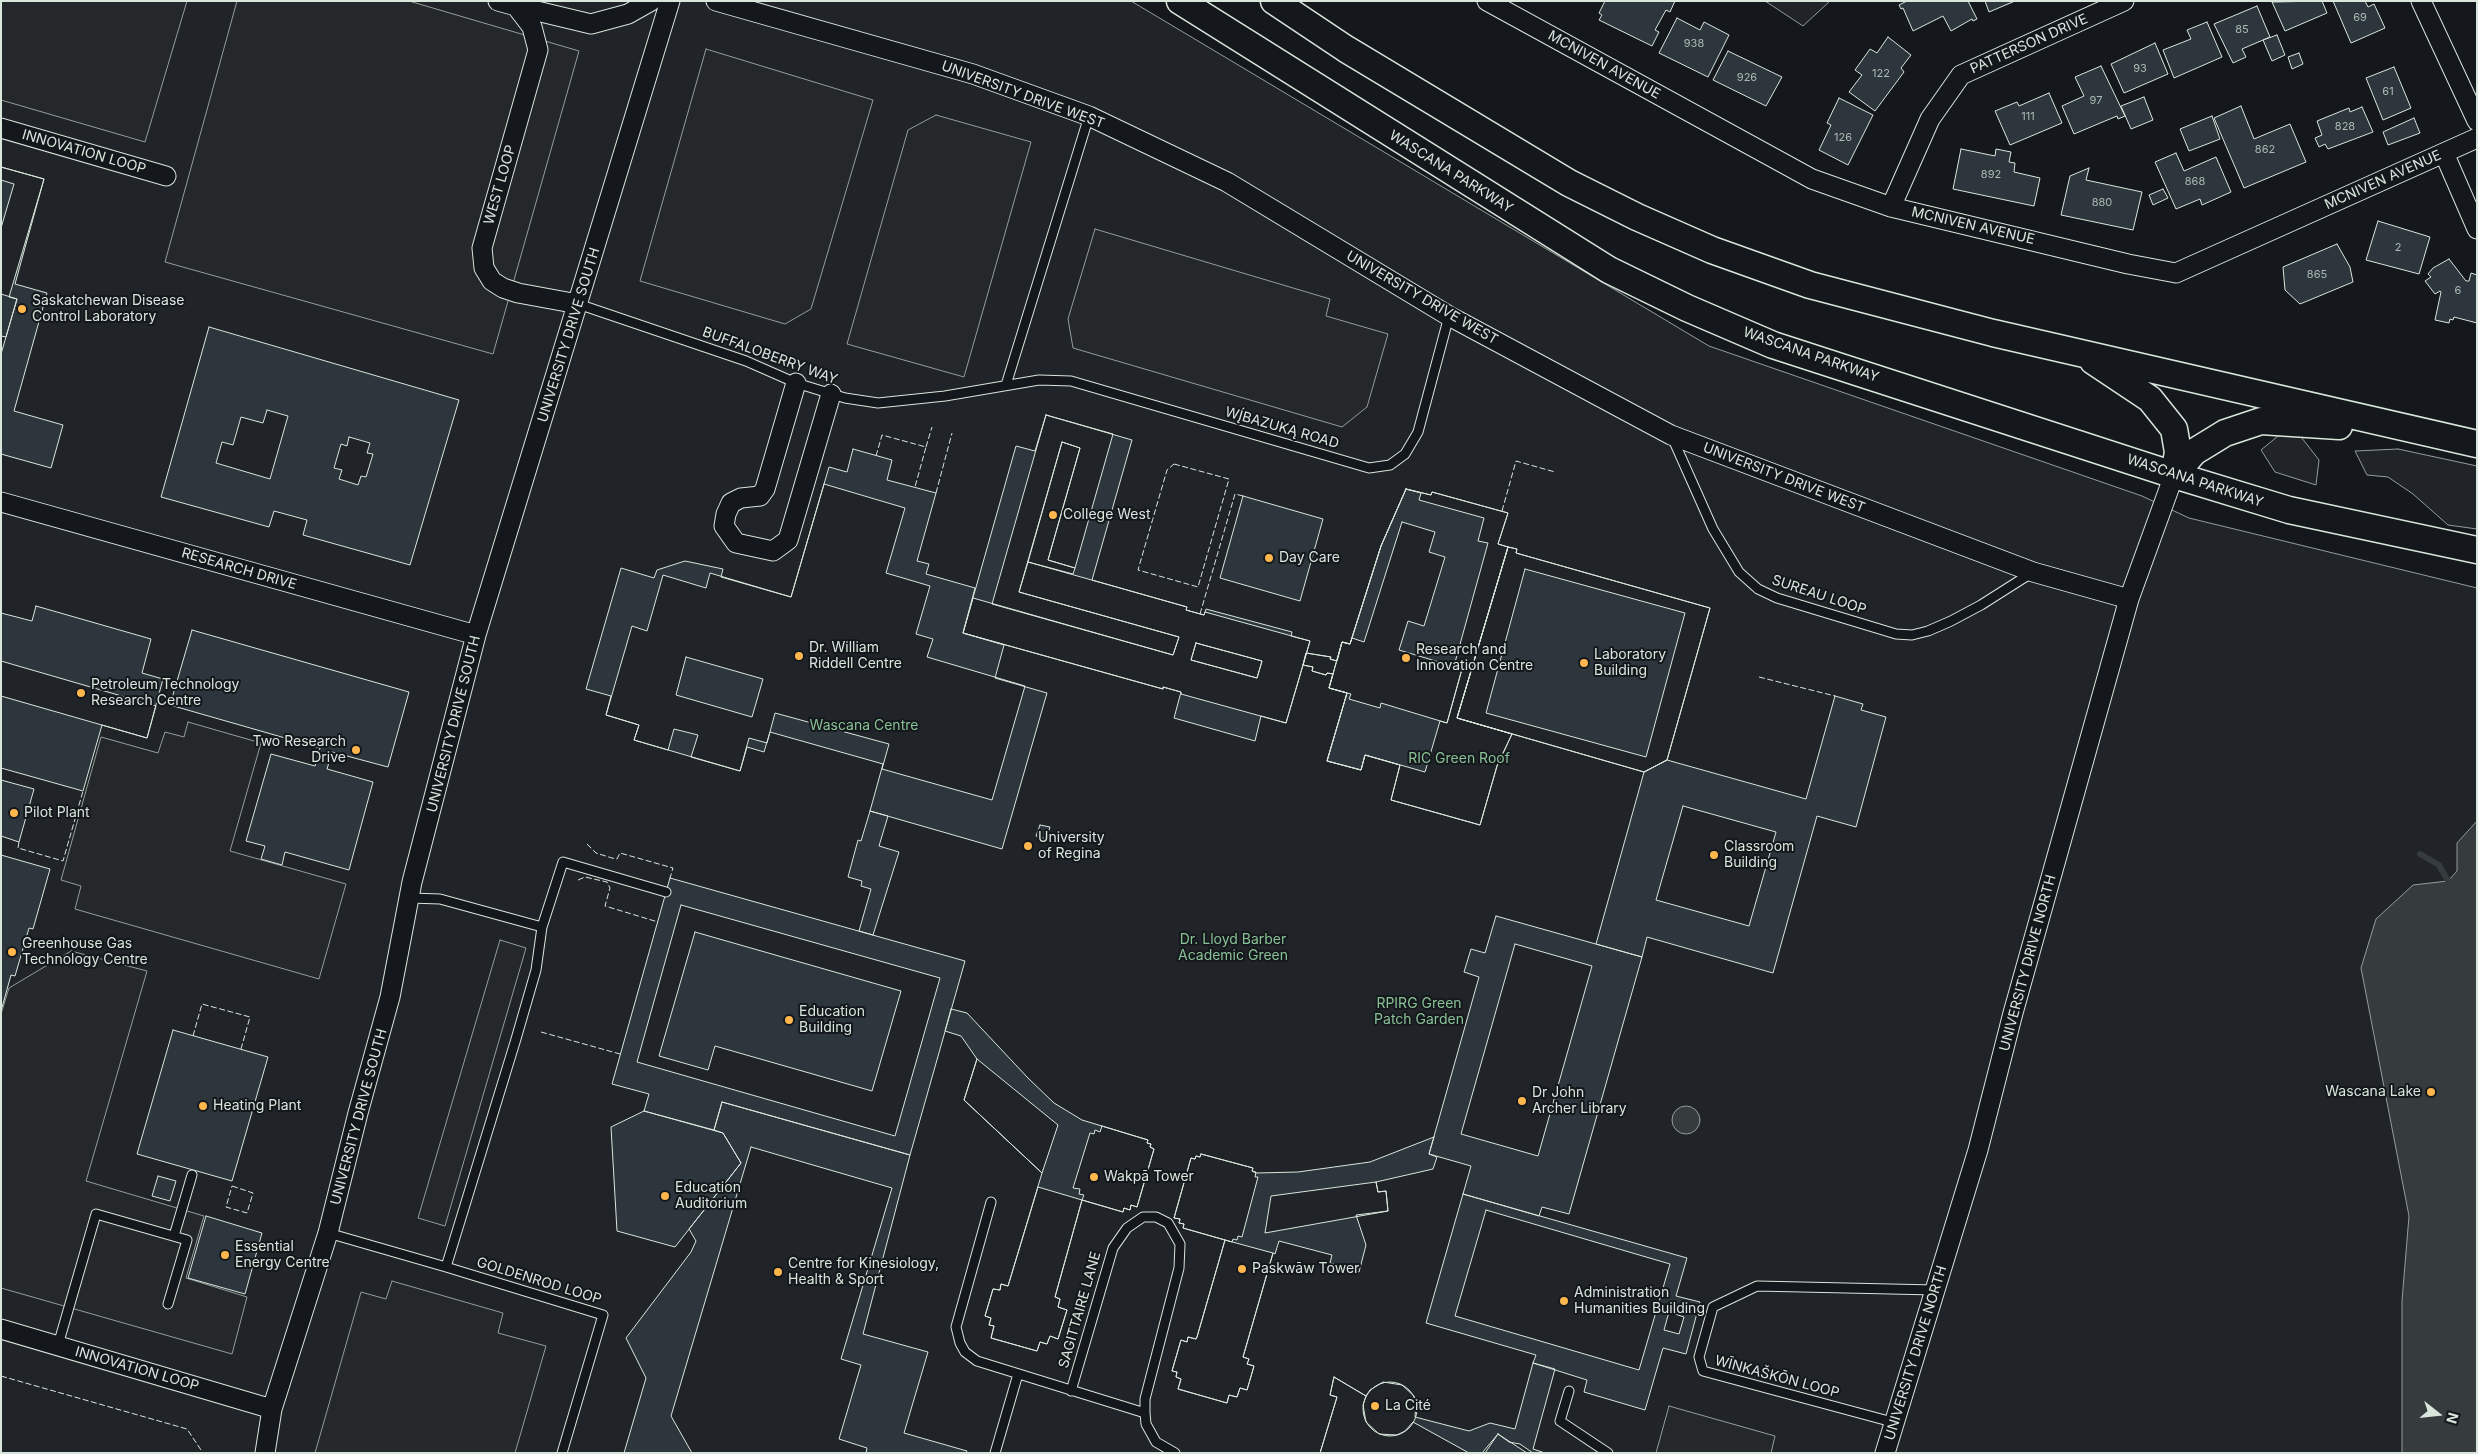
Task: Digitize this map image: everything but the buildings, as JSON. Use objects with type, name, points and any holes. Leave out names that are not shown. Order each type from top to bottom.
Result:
[{"type":"main road","name":"WASCANA PARKWAY","points":[[1180,1],[1609,270],[1687,308],[1773,345],[2174,475],[2290,510],[2477,550]]},
{"type":"main road","points":[[1274,1],[1346,49],[1569,183],[1637,217],[1712,250],[1810,285],[1993,333],[2469,442]]},
{"type":"main road","points":[[2082,353],[2150,399],[2174,429],[2178,452],[2174,475]]},
{"type":"main road","points":[[2174,475],[2194,452],[2217,437],[2261,421],[2314,423],[2469,442]]},
{"type":"street","name":"WEST LOOP","points":[[507,4],[591,24],[628,14],[651,1]]},
{"type":"street","name":"UNIVERSITY DRIVE SOUTH","points":[[265,1453],[272,1409],[328,1233],[390,997],[410,898],[476,635],[670,1]]},
{"type":"street","name":"UNIVERSITY DRIVE WEST","points":[[716,1],[973,74],[1089,116],[1227,182],[1449,316],[1670,435],[2033,572],[2129,599]]},
{"type":"street","name":"MCNIVEN AVENUE","points":[[1487,1],[1812,179],[1891,207],[2128,264],[2176,273],[2477,138]]},
{"type":"street","name":"PATTERSON DRIVE","points":[[1891,207],[1930,119],[1961,75],[2124,1]]},
{"type":"street","points":[[2421,1],[2477,121]]},
{"type":"street","name":"WEST LOOP","points":[[507,4],[532,27],[538,50],[482,248],[484,268],[492,281],[503,288],[518,293],[578,304]]},
{"type":"street","name":"INNOVATION LOOP","points":[[1,128],[166,176]]},
{"type":"street","points":[[2444,153],[2477,229]]},
{"type":"street","points":[[796,383],[765,489],[760,496],[741,498],[731,503],[726,514],[724,526],[736,542],[766,552],[778,548],[788,540],[831,394]]},
{"type":"street","name":"UNIVERSITY DRIVE NORTH","points":[[1885,1453],[1896,1423],[1978,1150],[2013,1013],[2129,599],[2174,475]]},
{"type":"street","name":"RESEARCH DRIVE","points":[[1,502],[476,635]]},
{"type":"street","name":"INNOVATION LOOP","points":[[1,1328],[272,1409]]},
{"type":"lane","points":[[1006,385],[1089,116]]},
{"type":"lane","name":"BUFFALOBERRY WAY","points":[[578,304],[746,361],[796,383],[831,394],[878,403],[945,396],[1006,385]]},
{"type":"lane","name":"WĮ́BAZUKĄ ROAD","points":[[1006,385],[1039,380],[1071,381],[1369,468],[1390,465],[1405,454],[1418,432],[1449,316]]},
{"type":"lane","name":"SUREAU LOOP","points":[[1670,435],[1713,529],[1739,572],[1758,589],[1777,598],[1896,634],[1912,635],[1928,631],[1951,621],[1981,605],[2033,572]]},
{"type":"lane","points":[[446,1267],[536,970],[542,927],[562,862],[666,892]]},
{"type":"lane","points":[[410,898],[440,899],[542,927]]},
{"type":"lane","points":[[174,1236],[192,1175]]},
{"type":"lane","points":[[991,1202],[956,1327],[960,1343],[965,1352],[977,1362],[1071,1390]]},
{"type":"lane","points":[[58,1345],[96,1214],[187,1240],[168,1304]]},
{"type":"lane","name":"SAGITTAIRE LANE","points":[[1145,1413],[1071,1390],[1113,1248],[1127,1228],[1143,1217],[1156,1217],[1168,1223],[1180,1244],[1179,1260],[1145,1399],[1145,1413],[1146,1424],[1156,1442],[1176,1453]]},
{"type":"lane","name":"GOLDENROD LOOP","points":[[328,1233],[603,1315],[562,1453]]},
{"type":"lane","name":"WĪNKAŠKŌN LOOP","points":[[1896,1423],[1703,1371],[1699,1357],[1713,1307],[1757,1286],[1935,1290]]},
{"type":"lane","points":[[996,1453],[1018,1374]]},
{"type":"lane","points":[[1569,1391],[1560,1421],[1608,1453]]},
{"type":"green space","name":"Wascana Centre","points":[[1,1],[1131,1],[1709,346],[2142,496],[2189,518],[2477,588],[2477,1453],[1,1453]]},
{"type":"green space","points":[[1765,1],[1830,1],[1803,26]]},
{"type":"green space","points":[[2298,433],[2319,460],[2316,485],[2275,472],[2261,450],[2278,436]]},
{"type":"green space","points":[[2398,449],[2477,466],[2477,529],[2448,525],[2413,494],[2388,477],[2367,475],[2355,451]]},
{"type":"shaded area","points":[[1,1],[187,1],[145,142],[1,100]]},
{"type":"shaded area","points":[[237,1],[409,1],[579,51],[493,354],[165,262]]},
{"type":"shaded area","points":[[706,49],[873,100],[811,309],[785,324],[640,281]]},
{"type":"shaded area","points":[[936,115],[1031,142],[964,377],[847,344],[908,130]]},
{"type":"shaded area","points":[[1095,229],[1330,299],[1326,316],[1388,334],[1367,407],[1342,427],[1073,348],[1068,319]]},
{"type":"shaded area","points":[[188,722],[261,743],[230,851],[346,884],[319,979],[75,909],[81,886],[61,880],[101,737],[158,753],[165,732],[184,737]]},
{"type":"shaded area","name":"Wascana Lake","points":[[2477,821],[2477,1453],[2402,1453],[2402,1301],[2409,1216],[2361,968],[2376,919],[2413,885],[2448,881],[2457,871],[2457,843]]},
{"type":"shaded area","points":[[500,940],[526,948],[445,1226],[418,1218]]},
{"type":"shaded area","points":[[71,951],[147,971],[86,1181],[204,1216],[186,1278],[247,1297],[232,1354],[1,1288],[1,1014],[9,988]]},
{"type":"shaded area","points":[[1686,1106],[1696,1110],[1700,1120],[1696,1130],[1686,1134],[1676,1130],[1672,1120],[1676,1110]]},
{"type":"shaded area","points":[[392,1281],[503,1313],[498,1333],[546,1346],[515,1453],[315,1453],[361,1292],[386,1299]]},
{"type":"shaded area","points":[[1669,1406],[1775,1436],[1771,1453],[1656,1453]]},
{"type":"waterway","points":[[2420,854],[2439,865],[2448,881]]},
{"type":"fence","points":[[926,447],[932,427]]},
{"type":"fence","points":[[936,493],[952,433]]},
{"type":"fence","points":[[876,456],[882,435],[926,447],[915,487]]},
{"type":"fence","points":[[1502,511],[1516,461],[1555,472]]},
{"type":"fence","points":[[1174,464],[1229,479],[1198,587],[1138,570],[1167,470],[1174,464]]},
{"type":"fence","points":[[1200,614],[1235,494],[1243,496]]},
{"type":"fence","points":[[1759,677],[1835,696]]},
{"type":"fence","points":[[19,842],[18,848],[63,861],[83,791]]},
{"type":"fence","points":[[587,844],[596,853],[612,858],[617,859],[620,853],[673,868],[670,878]]},
{"type":"fence","points":[[578,880],[585,877],[607,882],[610,888],[605,906],[658,922]]},
{"type":"fence","points":[[193,1036],[202,1004],[250,1017],[241,1049]]},
{"type":"fence","points":[[541,1032],[620,1054]]},
{"type":"fence","points":[[232,1186],[253,1193],[247,1213],[226,1207],[232,1186]]},
{"type":"fence","points":[[1,1376],[187,1429],[203,1453]]},
{"type":"place","name":"Saskatchewan Disease Control Laboratory","points":[[22,309]]},
{"type":"place","name":"College West","points":[[1053,515]]},
{"type":"place","name":"Day Care","points":[[1269,558]]},
{"type":"place","name":"Dr. William Riddell Centre","points":[[799,656]]},
{"type":"place","name":"Research and Innovation Centre","points":[[1406,658]]},
{"type":"place","name":"Laboratory Building","points":[[1584,663]]},
{"type":"place","name":"Petroleum Technology Research Centre","points":[[81,693]]},
{"type":"place","name":"Two Research Drive","points":[[356,750]]},
{"type":"place","name":"Pilot Plant","points":[[14,813]]},
{"type":"place","name":"University of Regina","points":[[1028,846]]},
{"type":"place","name":"Classroom Building","points":[[1714,855]]},
{"type":"place","name":"Greenhouse Gas Technology Centre","points":[[12,952]]},
{"type":"place","name":"Education Building","points":[[789,1020]]},
{"type":"place","name":"Wascana Lake","points":[[2431,1092]]},
{"type":"place","name":"Dr John Archer Library","points":[[1522,1101]]},
{"type":"place","name":"Heating Plant","points":[[203,1106]]},
{"type":"place","name":"Wakpā Tower","points":[[1094,1177]]},
{"type":"place","name":"Education Auditorium","points":[[665,1196]]},
{"type":"place","name":"Essential Energy Centre","points":[[225,1255]]},
{"type":"place","name":"Paskwāw Tower","points":[[1242,1269]]},
{"type":"place","name":"Centre for Kinesiology, Health & Sport","points":[[778,1272]]},
{"type":"place","name":"Administration Humanities Building","points":[[1564,1301]]},
{"type":"place","name":"La Cité","points":[[1375,1406]]},
{"type":"park label","name":"RIC Green Roof","points":[[1459,759]]},
{"type":"park label","name":"Dr. Lloyd Barber Academic Green","points":[[1233,948]]},
{"type":"park label","name":"RPIRG Green Patch Garden","points":[[1419,1012]]}]
